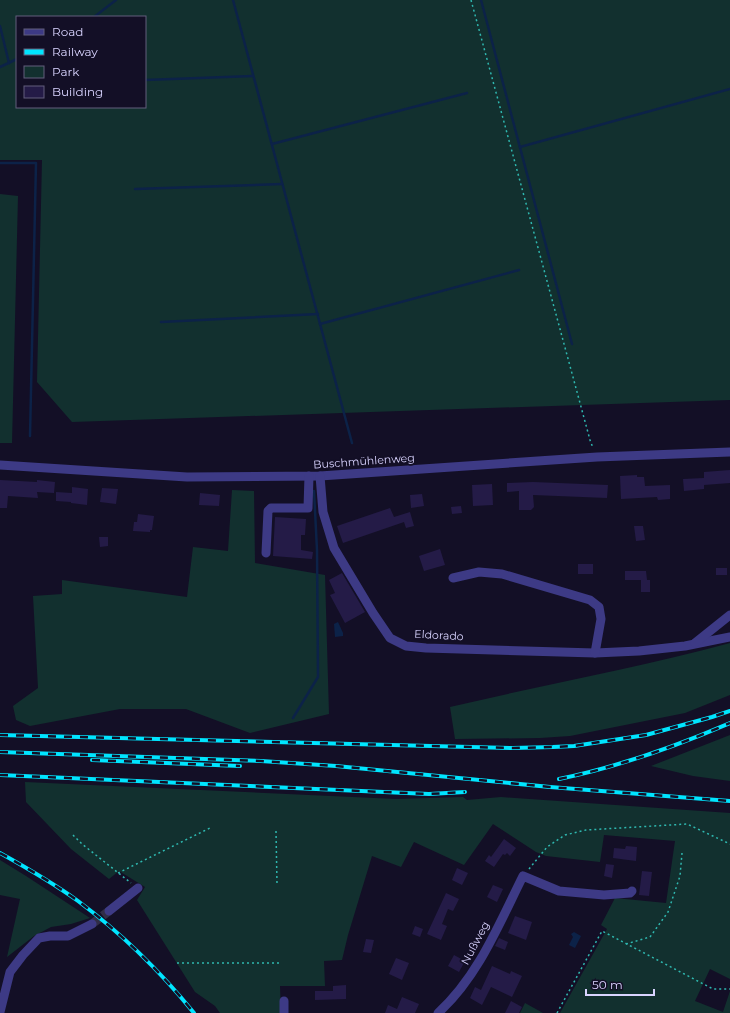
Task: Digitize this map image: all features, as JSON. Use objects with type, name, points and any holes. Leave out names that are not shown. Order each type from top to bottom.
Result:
[{"type":"street","name":"Buschmühlenweg","points":[[0,465],[187,477],[320,476],[597,457],[730,452]]},
{"type":"street","points":[[266,553],[268,511],[271,508],[308,508],[308,476]]},
{"type":"street","name":"Eldorado","points":[[320,476],[323,512],[334,548],[373,613],[390,638],[406,646],[426,648],[595,652],[639,651],[694,644],[730,637]]},
{"type":"street","points":[[453,578],[479,572],[502,574],[590,600],[599,607],[601,619],[595,652]]},
{"type":"street","points":[[694,644],[730,615]]},
{"type":"street","points":[[523,876],[559,890],[604,895],[630,893],[632,890]]},
{"type":"street","name":"Nußweg","points":[[438,1013],[470,978],[490,943],[523,876]]},
{"type":"street","points":[[108,911],[138,888]]},
{"type":"street","points":[[0,1012],[10,972],[39,938],[50,936],[68,936],[92,924]]},
{"type":"street","points":[[284,1001],[284,1013]]},
{"type":"path","points":[[471,0],[588,432],[597,457]]},
{"type":"path","points":[[523,876],[547,847],[565,835],[586,830],[687,824],[730,844]]},
{"type":"path","points":[[118,873],[210,828]]},
{"type":"path","points":[[276,831],[277,884]]},
{"type":"path","points":[[73,835],[138,888]]},
{"type":"path","points":[[626,944],[650,937],[668,912],[680,876],[682,853]]},
{"type":"path","points":[[557,1013],[602,931],[714,989],[730,989]]},
{"type":"path","points":[[177,963],[282,963]]},
{"type":"green space","points":[[0,0],[730,0],[730,400],[72,422],[37,382],[42,160],[0,160]]},
{"type":"green space","points":[[0,194],[18,196],[12,443],[0,443]]},
{"type":"green space","points":[[232,490],[254,491],[255,563],[325,575],[329,714],[250,733],[186,709],[120,709],[30,726],[16,720],[13,706],[38,688],[33,596],[62,594],[62,580],[187,597],[193,547],[228,551]]},
{"type":"green space","points":[[730,643],[730,695],[685,713],[570,736],[540,738],[455,739],[450,707]]},
{"type":"green space","points":[[730,735],[730,781],[693,776],[651,766]]},
{"type":"green space","points":[[25,782],[396,799],[463,797],[467,800],[501,797],[730,813],[730,979],[710,969],[695,1001],[723,1012],[730,991],[730,1013],[560,1013],[607,929],[601,925],[615,898],[666,903],[675,841],[604,835],[600,862],[546,856],[536,852],[493,824],[464,865],[414,842],[401,867],[372,856],[342,960],[324,961],[325,986],[280,986],[281,1013],[220,1013],[215,1006],[195,992],[137,900],[145,887],[119,871],[109,879],[71,849],[26,802]]},
{"type":"green space","points":[[0,860],[90,918],[71,924],[51,927],[34,936],[7,957],[20,899],[0,895]]},
{"type":"green space","points":[[525,1003],[543,1013],[520,1013]]},
{"type":"water","points":[[338,622],[343,636],[335,637],[334,624]]},
{"type":"water","points":[[574,932],[581,936],[575,948],[569,945],[573,937],[571,934]]},
{"type":"building","points":[[730,470],[730,483],[704,485],[704,489],[684,491],[683,479],[704,478],[704,472]]},
{"type":"building","points":[[637,475],[637,477],[644,477],[645,486],[670,485],[670,499],[658,500],[657,497],[621,499],[620,476]]},
{"type":"building","points":[[0,480],[37,482],[37,480],[55,482],[54,493],[37,492],[38,498],[8,496],[7,508],[0,508]]},
{"type":"building","points":[[533,482],[608,485],[607,498],[533,495],[534,507],[531,510],[519,510],[519,491],[507,492],[507,483]]},
{"type":"building","points":[[492,484],[493,505],[473,506],[472,485]]},
{"type":"building","points":[[72,487],[88,489],[87,505],[56,501],[56,492],[72,493]]},
{"type":"building","points":[[102,488],[118,489],[116,504],[100,502]]},
{"type":"building","points":[[200,493],[220,495],[219,506],[199,505]]},
{"type":"building","points":[[422,494],[424,506],[411,508],[410,495]]},
{"type":"building","points":[[461,506],[462,513],[452,514],[451,507]]},
{"type":"building","points":[[390,508],[394,517],[410,512],[414,526],[406,528],[404,522],[343,543],[337,526]]},
{"type":"building","points":[[138,514],[154,516],[152,530],[150,530],[150,532],[133,531],[134,522],[137,522]]},
{"type":"building","points":[[275,517],[306,519],[305,535],[301,535],[301,550],[313,552],[312,559],[273,556]]},
{"type":"building","points":[[634,526],[643,526],[645,540],[636,541]]},
{"type":"building","points":[[99,537],[108,537],[108,546],[100,547]]},
{"type":"building","points":[[440,549],[445,565],[424,571],[419,556]]},
{"type":"building","points":[[578,564],[593,564],[593,574],[578,574]]},
{"type":"building","points":[[716,568],[727,568],[727,575],[716,575]]},
{"type":"building","points":[[625,571],[646,571],[647,580],[650,580],[650,592],[641,592],[641,580],[625,580]]},
{"type":"building","points":[[342,573],[365,612],[345,623],[330,595],[335,593],[329,580]]},
{"type":"building","points":[[504,839],[516,848],[510,856],[507,853],[505,855],[503,854],[494,867],[485,861],[489,855],[491,857]]},
{"type":"building","points":[[626,846],[637,847],[636,861],[613,858],[614,848],[625,849]]},
{"type":"building","points":[[606,864],[614,865],[612,878],[604,876]]},
{"type":"building","points":[[457,868],[468,873],[462,885],[452,880]]},
{"type":"building","points":[[642,871],[652,872],[649,896],[639,895]]},
{"type":"building","points":[[493,885],[503,889],[497,902],[487,897]]},
{"type":"building","points":[[446,893],[459,899],[453,911],[448,909],[442,924],[447,926],[441,940],[427,934]]},
{"type":"building","points":[[515,916],[532,922],[526,940],[508,933]]},
{"type":"building","points":[[415,926],[423,929],[420,937],[412,934]]},
{"type":"building","points":[[499,938],[508,942],[505,950],[495,946]]},
{"type":"building","points":[[366,939],[374,940],[371,953],[363,952]]},
{"type":"building","points":[[454,955],[465,961],[459,972],[448,966]]},
{"type":"building","points":[[396,958],[409,963],[402,980],[389,974]]},
{"type":"building","points":[[492,966],[510,974],[511,971],[522,976],[512,997],[491,987],[482,1005],[470,998],[475,987],[481,990]]},
{"type":"building","points":[[346,985],[346,999],[315,1000],[315,991],[333,991],[333,986]]},
{"type":"building","points":[[402,997],[419,1004],[415,1013],[385,1013],[388,1005],[397,1009]]},
{"type":"building","points":[[511,1001],[522,1007],[519,1013],[505,1013]]},
{"type":"waterway","points":[[95,16],[116,0]]},
{"type":"waterway","points":[[233,0],[352,443]]},
{"type":"waterway","points":[[481,0],[572,344]]},
{"type":"waterway","points":[[0,26],[9,63]]},
{"type":"waterway","points":[[0,67],[16,59]]},
{"type":"waterway","points":[[146,80],[253,76]]},
{"type":"waterway","points":[[520,147],[730,89]]},
{"type":"waterway","points":[[272,144],[467,93]]},
{"type":"waterway","points":[[0,163],[36,163],[30,436]]},
{"type":"waterway","points":[[135,189],[282,184]]},
{"type":"waterway","points":[[320,324],[519,270]]},
{"type":"waterway","points":[[161,322],[318,314]]},
{"type":"waterway","points":[[293,718],[318,677],[317,550],[314,491]]},
{"type":"tunnel","points":[[92,924],[109,911]]},
{"type":"railway","points":[[0,735],[513,748],[553,747],[574,746],[646,735],[730,711]]},
{"type":"railway","points":[[559,779],[603,769],[646,756],[730,723]]},
{"type":"railway","points":[[0,752],[261,761],[336,766],[550,787],[730,801]]},
{"type":"railway","points":[[92,760],[240,766]]},
{"type":"railway","points":[[0,775],[429,794],[465,792]]},
{"type":"railway","points":[[0,853],[59,888],[94,913],[125,939],[168,982],[194,1013]]}]
